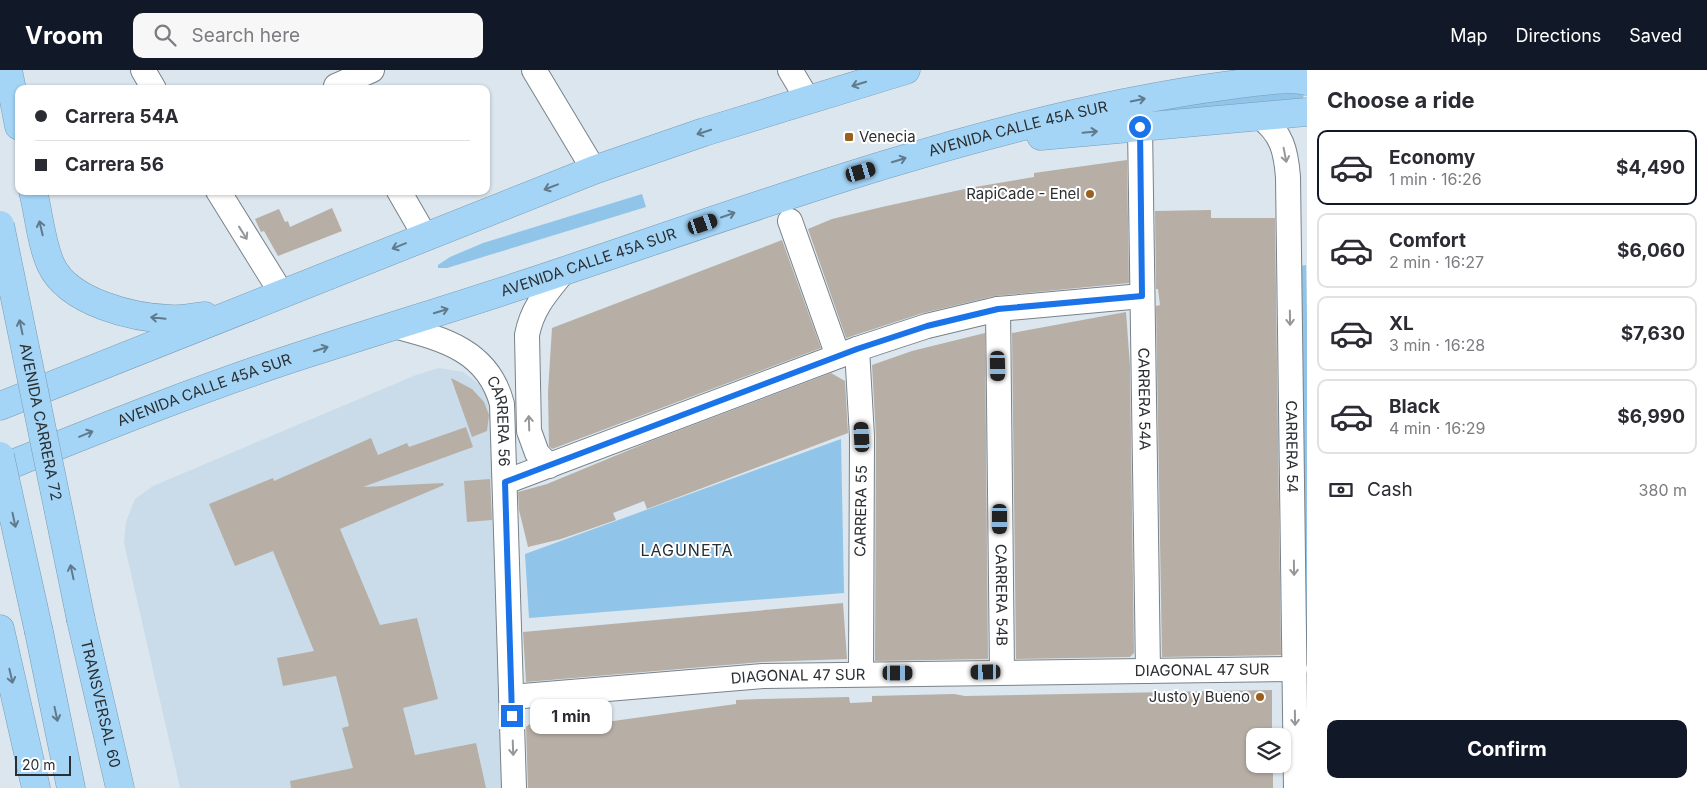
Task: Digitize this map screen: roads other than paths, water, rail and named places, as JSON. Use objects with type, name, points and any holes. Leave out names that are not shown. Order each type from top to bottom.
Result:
[{"type":"highway","points":[[8,70],[15,106]]},
{"type":"highway","points":[[0,406],[594,170],[906,70]]},
{"type":"highway","name":"AVENIDA CALLE 45A SUR","points":[[0,469],[166,403],[314,351],[564,271],[842,177],[955,144],[1065,116],[1168,95],[1257,82],[1295,79],[1307,81]]},
{"type":"highway","points":[[955,144],[1307,112]]},
{"type":"highway","points":[[34,195],[52,266],[71,289],[88,299],[111,308],[158,319],[174,320],[242,311]]},
{"type":"highway","name":"AVENIDA CARRERA 72","points":[[0,225],[81,620]]},
{"type":"highway","points":[[0,456],[71,788]]},
{"type":"highway","name":"TRANSVERSAL 60","points":[[81,620],[120,788]]},
{"type":"highway","points":[[0,628],[36,788]]},
{"type":"street","points":[[143,70],[152,85]]},
{"type":"street","points":[[334,81],[372,70]]},
{"type":"street","points":[[534,70],[594,170]]},
{"type":"street","points":[[790,70],[808,100]]},
{"type":"street","name":"CARRERA 54","points":[[1259,116],[1275,130],[1282,140],[1286,155],[1288,177],[1300,527],[1295,669],[1296,788]]},
{"type":"street","name":"CARRERA 54A","points":[[1140,127],[1148,671]]},
{"type":"street","points":[[220,195],[282,294]]},
{"type":"street","points":[[401,195],[426,236]]},
{"type":"street","name":"CARRERA 55","points":[[790,221],[848,353],[862,437],[861,674]]},
{"type":"street","name":"CARRERA 56","points":[[549,466],[536,453],[529,431],[527,335],[530,320],[536,306],[564,271]]},
{"type":"street","points":[[505,482],[848,353],[927,326],[998,309],[1142,296]]},
{"type":"street","name":"CARRERA 54B","points":[[998,309],[1002,672]]},
{"type":"street","name":"CARRERA 56","points":[[394,326],[439,338],[457,346],[472,356],[493,379],[502,404],[514,788]]},
{"type":"street","name":"DIAGONAL 47 SUR","points":[[512,697],[721,678],[861,674],[1295,669]]},
{"type":"place","name":"Venecia","points":[[849,137]]},
{"type":"place","name":"RapiCade - Enel","points":[[1090,194]]},
{"type":"place","name":"Justo y Bueno","points":[[1260,697]]},
{"type":"district","name":"LAGUNETA","points":[[687,550]]}]
